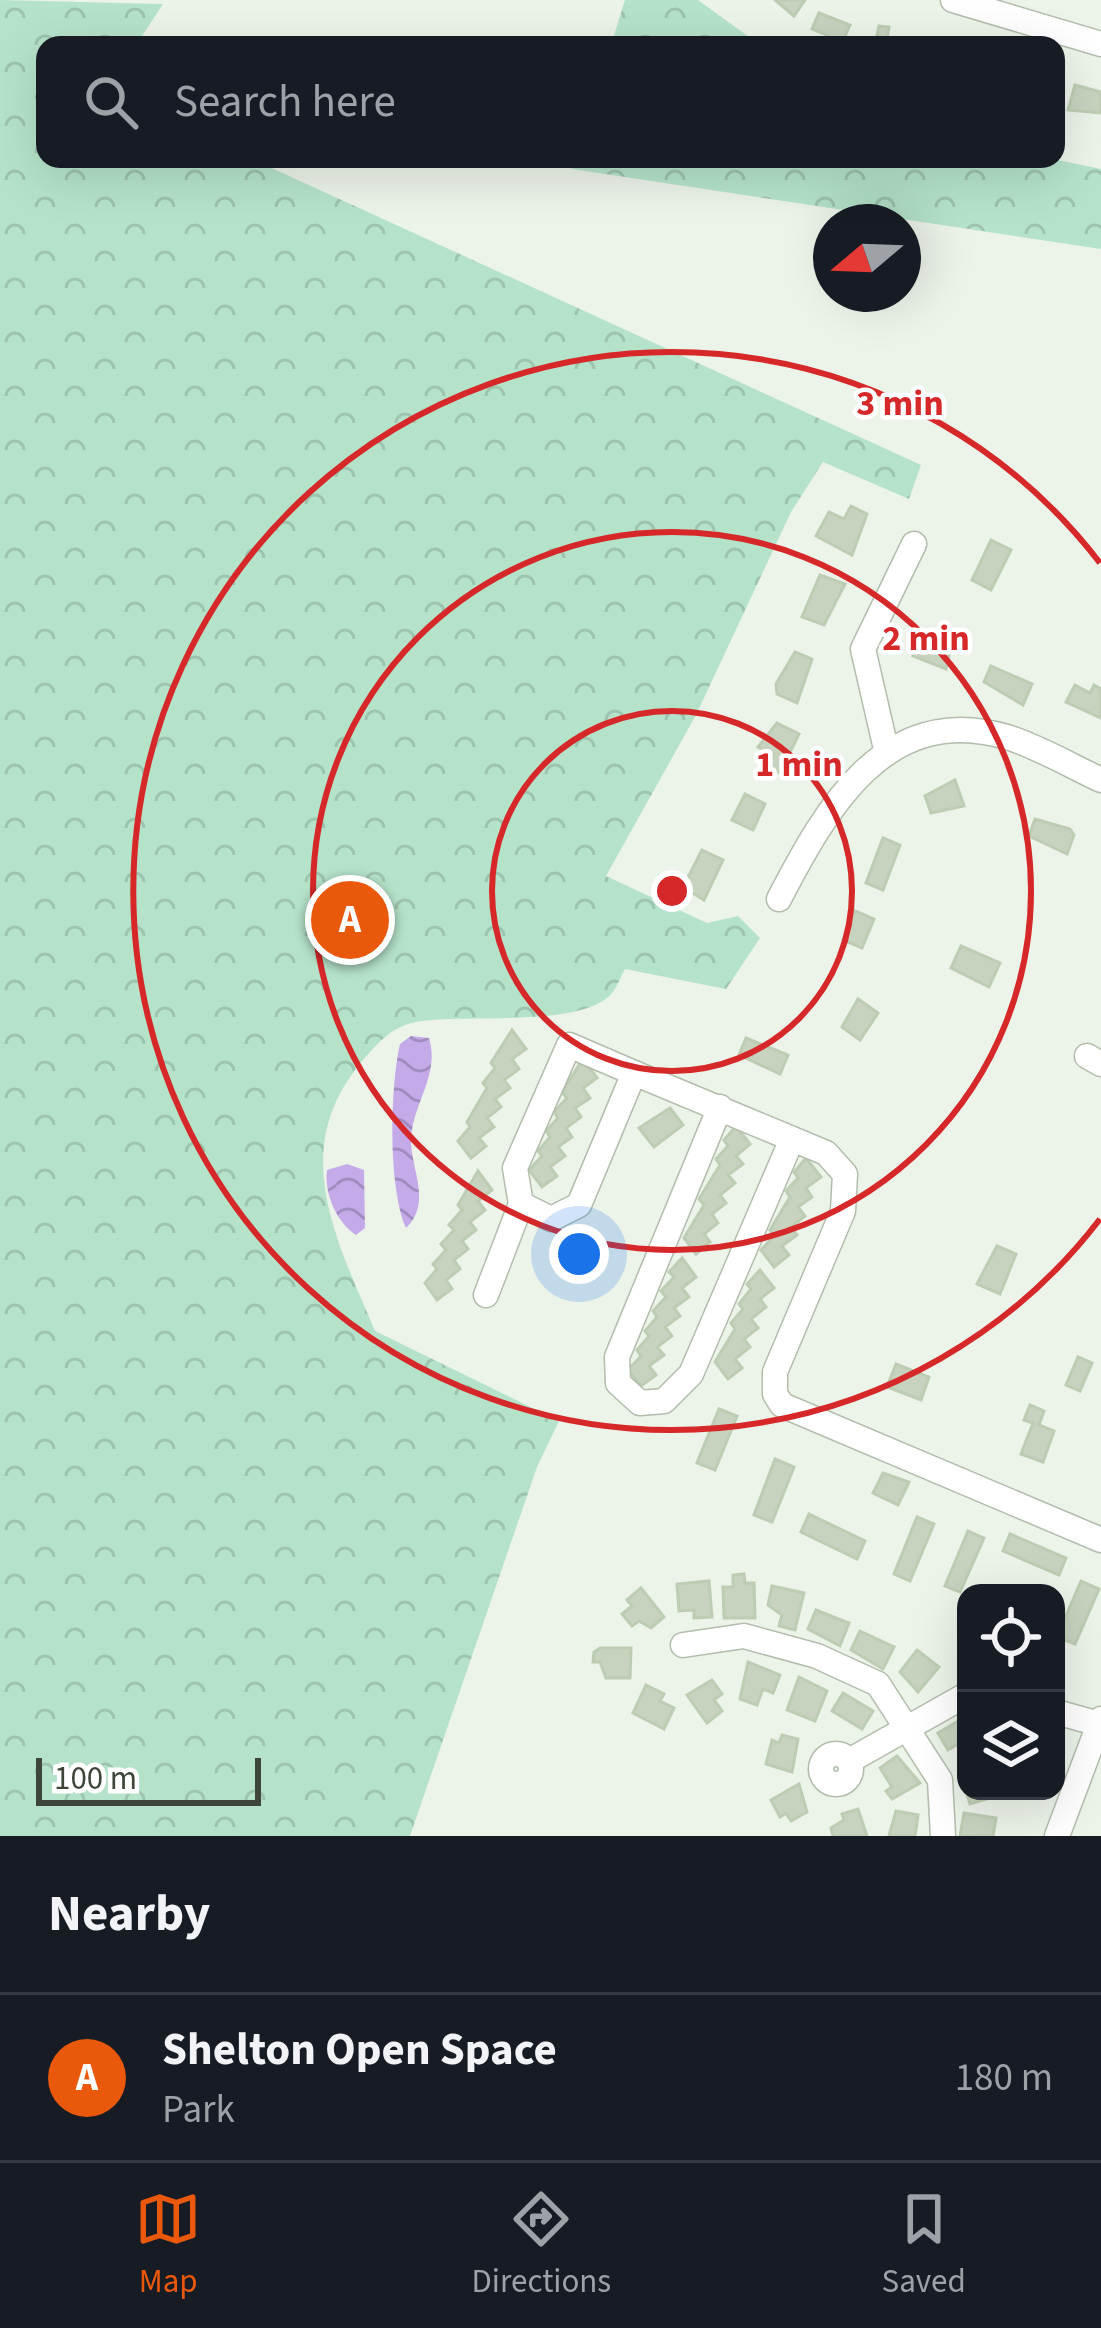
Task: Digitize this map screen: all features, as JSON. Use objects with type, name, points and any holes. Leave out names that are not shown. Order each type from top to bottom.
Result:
[{"type":"street","points":[[953,0],[1101,44]]},
{"type":"street","points":[[886,749],[863,649],[914,544]]},
{"type":"street","points":[[779,899],[839,795],[886,749],[946,731],[1006,736],[1101,780]]},
{"type":"street","points":[[487,1295],[521,1204],[514,1168],[568,1045],[836,1160],[848,1192],[775,1372],[778,1400],[794,1413],[1101,1540]]},
{"type":"street","points":[[521,1204],[551,1219],[579,1205],[634,1073]]},
{"type":"street","points":[[720,1107],[616,1358],[618,1383],[640,1403],[664,1401],[691,1374],[792,1139]]},
{"type":"street","points":[[683,1645],[744,1636],[817,1656],[878,1684],[940,1780],[943,1836]]},
{"type":"street","points":[[849,1762],[907,1724],[957,1699]]},
{"type":"street","points":[[1057,1836],[1100,1721],[1065,1714]]},
{"type":"green space","points":[[0,0],[163,4],[142,36],[36,36],[36,168],[272,168],[921,465],[909,499],[823,462],[791,512],[696,715],[606,876],[707,923],[738,916],[760,938],[726,989],[625,969],[612,993],[575,1011],[407,1024],[371,1051],[338,1098],[326,1131],[326,1198],[375,1331],[559,1421],[537,1467],[410,1836],[0,1836]]},
{"type":"green space","points":[[625,0],[698,0],[748,36],[614,36]]},
{"type":"green space","points":[[1065,162],[1101,169],[1101,249],[921,222],[921,204],[813,205],[572,169],[1065,168]]},
{"type":"water","points":[[411,1036],[429,1038],[432,1051],[411,1138],[418,1208],[406,1228],[396,1188],[393,1111],[400,1044]]},
{"type":"water","points":[[347,1164],[364,1170],[365,1228],[356,1235],[337,1215],[327,1188],[327,1170]]},
{"type":"building","points":[[775,0],[805,0],[794,16]]},
{"type":"building","points":[[819,13],[850,25],[845,36],[827,36],[812,29]]},
{"type":"building","points":[[879,26],[889,27],[888,36],[877,36]]},
{"type":"building","points":[[1075,85],[1101,92],[1101,113],[1068,110]]},
{"type":"building","points":[[851,506],[867,514],[852,555],[816,536],[829,512],[844,519]]},
{"type":"building","points":[[991,540],[1011,550],[991,590],[972,580]]},
{"type":"building","points":[[820,575],[845,584],[824,625],[802,617]]},
{"type":"building","points":[[922,635],[941,644],[945,635],[953,638],[946,669],[913,656]]},
{"type":"building","points":[[795,652],[812,659],[797,703],[777,694],[776,684]]},
{"type":"building","points":[[991,666],[1032,684],[1023,705],[984,682]]},
{"type":"building","points":[[1075,685],[1090,693],[1094,685],[1101,689],[1101,718],[1066,702]]},
{"type":"building","points":[[777,723],[799,734],[780,773],[767,766],[773,755],[758,747]]},
{"type":"building","points":[[955,780],[964,806],[931,813],[925,796]]},
{"type":"building","points":[[745,794],[765,804],[753,830],[732,820]]},
{"type":"building","points":[[1035,819],[1070,829],[1074,835],[1067,854],[1029,836]]},
{"type":"building","points":[[883,838],[900,845],[883,890],[866,883]]},
{"type":"building","points":[[702,850],[723,860],[704,900],[683,887]]},
{"type":"building","points":[[855,911],[874,919],[862,948],[843,940]]},
{"type":"building","points":[[961,946],[1000,963],[989,987],[951,968]]},
{"type":"building","points":[[858,999],[878,1013],[860,1040],[842,1027]]},
{"type":"building","points":[[512,1030],[526,1049],[512,1059],[519,1069],[504,1080],[510,1088],[495,1099],[501,1107],[487,1118],[494,1127],[479,1138],[486,1146],[471,1158],[458,1141],[470,1127],[467,1122],[487,1088],[483,1083],[495,1068],[491,1063]]},
{"type":"building","points":[[746,1038],[788,1055],[780,1074],[739,1055]]},
{"type":"building","points":[[583,1059],[597,1078],[583,1088],[590,1098],[575,1108],[581,1117],[566,1128],[572,1137],[558,1147],[565,1156],[550,1167],[557,1176],[542,1187],[529,1170],[542,1156],[538,1151],[550,1137],[546,1131],[558,1118],[554,1112],[567,1098],[562,1092]]},
{"type":"building","points":[[670,1108],[683,1125],[654,1147],[639,1128]]},
{"type":"building","points":[[736,1126],[750,1144],[736,1156],[743,1164],[728,1175],[735,1183],[720,1195],[726,1203],[712,1214],[718,1223],[704,1234],[710,1242],[696,1254],[684,1238],[704,1205],[699,1199],[720,1165],[716,1159],[728,1146],[724,1140]]},
{"type":"building","points":[[806,1158],[821,1177],[806,1188],[812,1197],[798,1207],[805,1216],[791,1227],[797,1235],[782,1246],[789,1255],[774,1267],[761,1250],[774,1236],[770,1230],[790,1197],[786,1191]]},
{"type":"building","points":[[478,1171],[492,1190],[478,1201],[485,1210],[470,1222],[476,1230],[462,1241],[468,1249],[454,1260],[460,1269],[446,1280],[452,1289],[437,1300],[425,1283],[446,1250],[441,1244],[454,1230],[449,1225],[462,1210],[458,1205]]},
{"type":"building","points":[[997,1246],[1016,1254],[1000,1294],[977,1284]]},
{"type":"building","points":[[682,1258],[696,1277],[682,1288],[689,1297],[674,1308],[680,1316],[665,1327],[672,1336],[657,1347],[664,1355],[649,1366],[656,1375],[641,1386],[628,1370],[641,1356],[637,1350],[657,1317],[653,1311],[666,1297],[661,1291],[674,1277],[669,1272]]},
{"type":"building","points":[[760,1270],[774,1288],[760,1299],[766,1307],[751,1319],[758,1328],[744,1339],[750,1347],[735,1359],[742,1368],[728,1379],[715,1362],[735,1329],[731,1323],[743,1309],[739,1304],[751,1289],[747,1284]]},
{"type":"building","points":[[1078,1357],[1092,1363],[1080,1391],[1066,1385]]},
{"type":"building","points":[[896,1364],[929,1377],[921,1400],[887,1387]]},
{"type":"building","points":[[1030,1405],[1044,1411],[1039,1425],[1054,1431],[1043,1462],[1021,1454],[1033,1423],[1024,1420]]},
{"type":"building","points":[[719,1409],[737,1416],[715,1470],[697,1463]]},
{"type":"building","points":[[775,1459],[794,1467],[772,1522],[754,1515]]},
{"type":"building","points":[[883,1473],[909,1482],[898,1505],[873,1493]]},
{"type":"building","points":[[809,1514],[865,1541],[857,1559],[801,1532]]},
{"type":"building","points":[[917,1517],[934,1524],[910,1581],[894,1574]]},
{"type":"building","points":[[968,1531],[984,1538],[964,1584],[957,1584],[957,1591],[945,1586]]},
{"type":"building","points":[[1010,1534],[1066,1558],[1059,1575],[1003,1551]]},
{"type":"building","points":[[744,1574],[745,1583],[754,1583],[755,1618],[724,1618],[723,1587],[733,1587],[733,1575]]},
{"type":"building","points":[[709,1581],[712,1617],[694,1618],[694,1610],[679,1611],[677,1584]]},
{"type":"building","points":[[1081,1581],[1099,1589],[1075,1644],[1065,1640],[1065,1618]]},
{"type":"building","points":[[772,1586],[804,1593],[795,1630],[779,1626],[782,1615],[768,1605]]},
{"type":"building","points":[[641,1588],[664,1617],[651,1628],[639,1621],[632,1626],[622,1614],[632,1606],[627,1600]]},
{"type":"building","points":[[816,1610],[849,1623],[840,1646],[808,1629]]},
{"type":"building","points":[[860,1631],[894,1647],[883,1669],[851,1650]]},
{"type":"building","points":[[600,1648],[631,1648],[630,1678],[606,1678],[600,1662],[593,1662]]},
{"type":"building","points":[[917,1650],[939,1667],[918,1692],[900,1672]]},
{"type":"building","points":[[748,1662],[780,1675],[773,1693],[763,1689],[757,1705],[740,1699]]},
{"type":"building","points":[[799,1677],[827,1691],[815,1721],[787,1710]]},
{"type":"building","points":[[712,1680],[722,1694],[714,1700],[722,1711],[707,1723],[687,1695]]},
{"type":"building","points":[[646,1685],[664,1694],[660,1701],[674,1708],[664,1729],[633,1713]]},
{"type":"building","points":[[843,1693],[873,1711],[862,1729],[832,1711]]},
{"type":"building","points":[[957,1722],[957,1745],[948,1750],[938,1733]]},
{"type":"building","points":[[782,1735],[798,1739],[792,1772],[766,1764],[772,1740],[779,1743]]},
{"type":"building","points":[[897,1756],[920,1783],[892,1799],[886,1791],[892,1787],[880,1768]]},
{"type":"building","points":[[799,1784],[807,1812],[791,1821],[786,1813],[780,1817],[771,1800]]},
{"type":"building","points":[[858,1809],[867,1836],[833,1836],[831,1828],[844,1820],[842,1814]]},
{"type":"building","points":[[896,1811],[918,1815],[915,1836],[889,1836]]},
{"type":"building","points":[[964,1813],[996,1818],[993,1836],[960,1836]]},
{"type":"place","name":"Shelton Open Space","points":[[350,920]]}]
